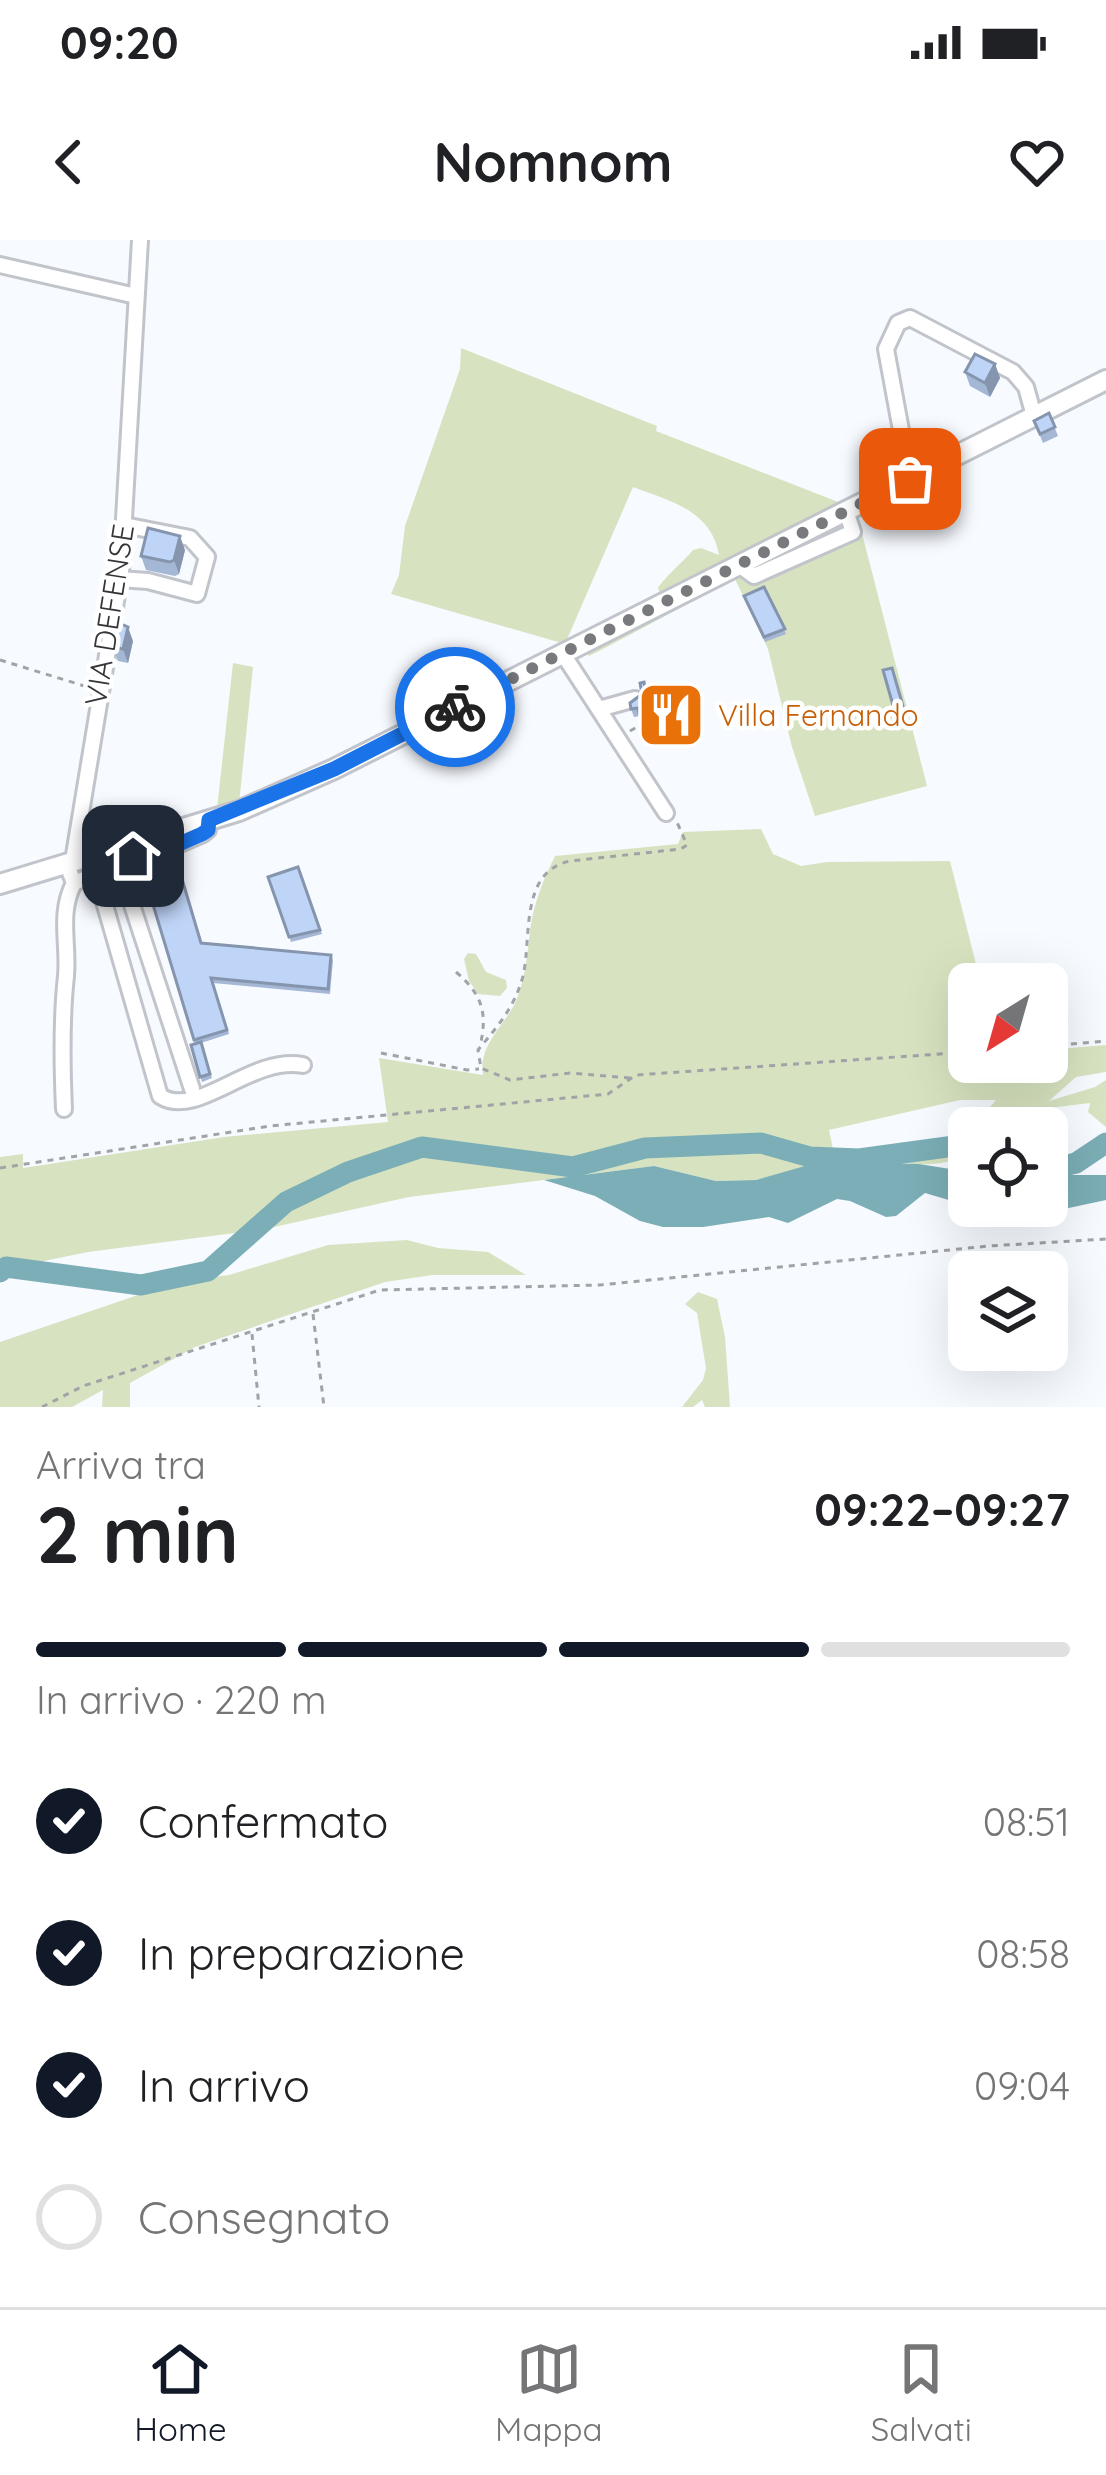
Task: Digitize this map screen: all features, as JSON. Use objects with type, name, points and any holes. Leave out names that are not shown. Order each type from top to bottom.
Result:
[{"type":"main road","points":[[0,884],[69,862],[127,855],[334,769],[1106,380]]},
{"type":"street","name":"VIA DEFENSE","points":[[69,862],[119,579],[140,240]]},
{"type":"street","points":[[0,265],[136,296]]},
{"type":"street","points":[[910,479],[886,349],[898,323],[910,318],[1013,372],[1027,387],[1034,416]]},
{"type":"street","points":[[119,579],[148,581],[197,595],[207,557],[190,538],[124,525]]},
{"type":"street","points":[[562,654],[666,813]]},
{"type":"street","points":[[599,709],[635,699]]},
{"type":"street","points":[[74,883],[127,855],[192,1089]]},
{"type":"street","points":[[64,1109],[60,1012],[66,974],[66,899],[74,883],[69,862]]},
{"type":"street","points":[[96,874],[160,1096],[169,1102],[187,1102],[247,1073],[286,1062],[303,1065]]},
{"type":"path","points":[[0,659],[98,691]]},
{"type":"path","points":[[618,738],[644,723],[649,737],[689,736]]},
{"type":"path","points":[[479,1048],[508,1016],[522,980],[530,912],[542,875],[554,864],[570,861],[681,849],[687,845],[684,837],[676,820],[666,813]]},
{"type":"path","points":[[455,972],[471,986],[485,1011],[481,1068]]},
{"type":"path","points":[[1068,1044],[1106,1041]]},
{"type":"path","points":[[381,1053],[467,1070],[481,1068],[510,1080],[570,1073],[632,1078],[948,1054]]},
{"type":"path","points":[[0,1168],[270,1126],[608,1094],[632,1078]]},
{"type":"path","points":[[42,1407],[83,1386],[380,1290],[600,1285],[989,1246],[1106,1239]]},
{"type":"path","points":[[312,1312],[324,1407]]},
{"type":"path","points":[[251,1332],[259,1407]]},
{"type":"green space","points":[[461,348],[846,505],[661,597],[660,584],[693,550],[719,555],[715,540],[698,517],[633,487],[565,644],[391,594],[399,575],[405,526],[460,369]]},
{"type":"green space","points":[[857,514],[927,786],[815,816],[768,649],[735,579],[589,656],[585,651]]},
{"type":"green space","points":[[233,663],[253,667],[239,804],[217,809]]},
{"type":"green space","points":[[761,829],[773,854],[801,866],[950,861],[976,963],[948,963],[948,1083],[1068,1083],[1068,1048],[1106,1045],[1106,1072],[1076,1077],[1049,1101],[1106,1080],[1106,1127],[1088,1112],[1090,1103],[990,1107],[996,1100],[960,1100],[829,1130],[836,1163],[756,1180],[716,1181],[654,1166],[409,1197],[265,1229],[88,1252],[0,1270],[0,1157],[23,1154],[23,1168],[224,1137],[388,1122],[379,1058],[483,1075],[484,1054],[520,991],[534,910],[555,856],[678,844],[683,832]]},
{"type":"green space","points":[[468,953],[476,954],[486,972],[506,980],[507,988],[500,996],[478,994],[469,981],[464,959]]},
{"type":"green space","points":[[948,1139],[948,1161],[909,1164]]},
{"type":"green space","points":[[407,1240],[488,1252],[526,1275],[433,1275],[385,1282],[195,1347],[130,1383],[130,1407],[102,1407],[103,1390],[72,1407],[0,1407],[0,1342],[179,1281],[229,1275],[328,1245]]},
{"type":"green space","points":[[698,1292],[717,1299],[730,1407],[705,1407],[702,1400],[693,1407],[682,1407],[703,1380],[706,1368],[697,1313],[685,1304]]},
{"type":"water","points":[[848,1162],[948,1169],[948,1200],[925,1193],[896,1216],[886,1217],[837,1199],[788,1223],[769,1217],[703,1227],[663,1227],[640,1221],[595,1196],[544,1180],[654,1166],[716,1181],[756,1180],[805,1166]]},
{"type":"water","points":[[1068,1175],[1106,1175],[1106,1200],[1068,1208]]},
{"type":"building","points":[[975,354],[995,364],[985,383],[965,372]]},
{"type":"building","points":[[1049,413],[1055,427],[1040,434],[1034,421]]},
{"type":"building","points":[[148,528],[180,536],[174,560],[141,556]]},
{"type":"building","points":[[764,587],[785,629],[764,637],[744,596]]},
{"type":"building","points":[[117,622],[128,627],[123,649],[112,647]]},
{"type":"building","points":[[892,668],[905,713],[896,716],[883,670]]},
{"type":"building","points":[[644,682],[645,688],[669,686],[671,694],[678,693],[681,708],[674,709],[675,716],[666,718],[665,709],[639,713],[638,708],[631,709]]},
{"type":"building","points":[[298,867],[320,930],[289,937],[268,877]]},
{"type":"building","points":[[182,879],[201,943],[331,955],[328,989],[211,978],[227,1030],[194,1040],[148,888]]},
{"type":"building","points":[[201,1042],[210,1074],[200,1077],[191,1045]]},
{"type":"waterway","points":[[0,1272],[6,1267],[141,1285],[208,1271],[286,1202],[348,1172],[422,1147],[573,1167],[645,1148],[761,1143],[810,1157],[859,1159],[948,1147]]},
{"type":"waterway","points":[[1068,1165],[1106,1143]]},
{"type":"way so far","points":[[455,707],[910,479]]},
{"type":"place","name":"Villa Fernando","points":[[671,715]]},
{"type":"route","points":[[133,856],[147,858],[202,834],[209,820],[334,769],[455,707]]}]
